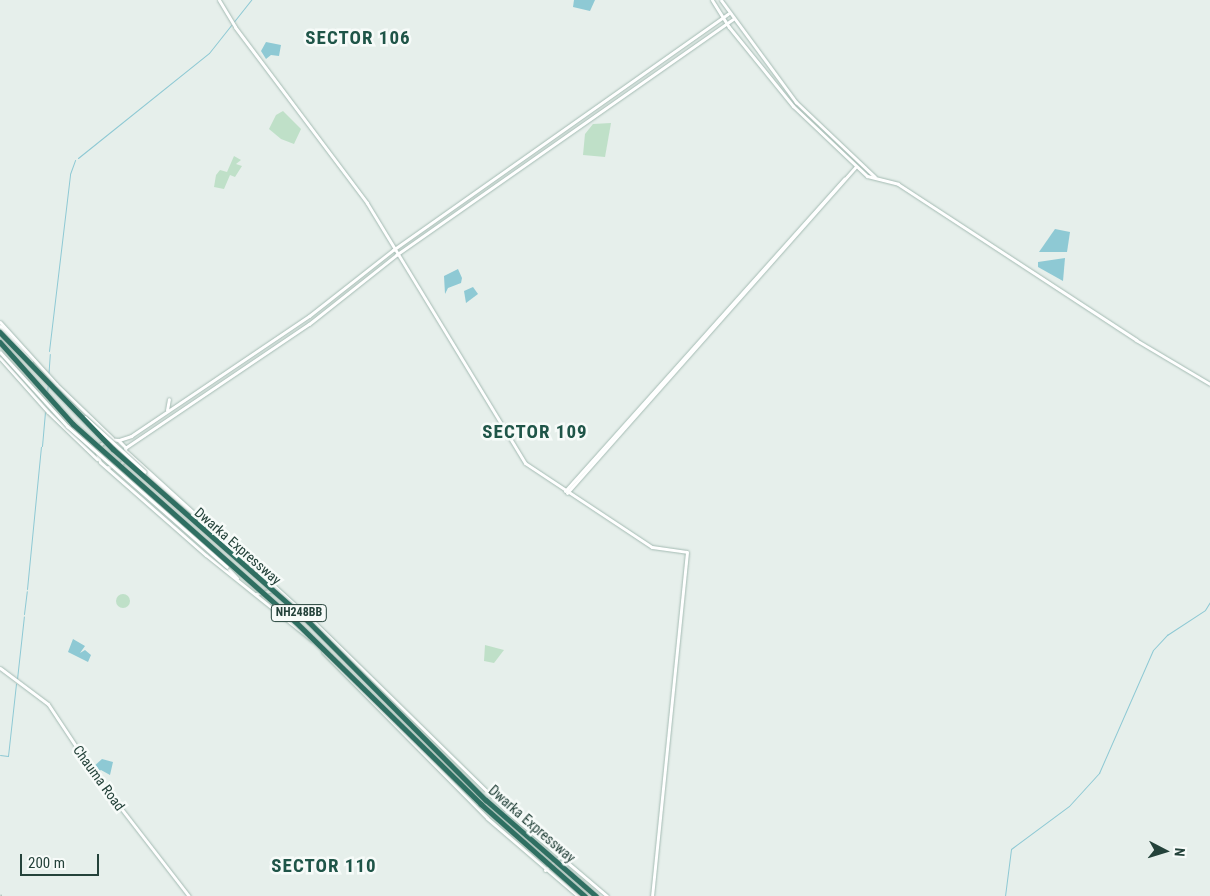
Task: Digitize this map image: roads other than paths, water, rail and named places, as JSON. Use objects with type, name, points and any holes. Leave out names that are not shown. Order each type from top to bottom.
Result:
[{"type":"highway","name":"Dwarka Expressway","points":[[0,332],[116,452],[309,622],[486,800],[596,896]]},
{"type":"highway","name":"Dwarka Expressway","points":[[0,342],[73,424],[295,621],[481,804],[585,896]]},
{"type":"street","points":[[219,0],[235,27],[366,203],[522,460],[566,492],[654,548],[687,552],[652,896]]},
{"type":"street","points":[[712,0],[726,24],[793,106],[855,167],[875,178],[894,182],[905,188],[1136,340],[1210,384]]},
{"type":"street","points":[[721,0],[728,14],[796,102],[875,178]]},
{"type":"street","points":[[100,461],[97,453],[101,444],[113,439],[119,440],[131,436],[309,316],[393,250],[728,14]]},
{"type":"street","points":[[108,467],[122,464],[126,450],[309,324],[396,255],[732,19]]},
{"type":"street","points":[[566,492],[855,167]]},
{"type":"street","points":[[0,322],[49,376],[113,439]]},
{"type":"street","points":[[0,326],[82,414],[240,557],[245,558]]},
{"type":"street","points":[[0,352],[67,426],[227,567],[237,579]]},
{"type":"street","points":[[0,358],[45,409],[100,461],[319,647],[435,768],[545,870],[578,896]]},
{"type":"street","points":[[167,411],[169,399]]},
{"type":"street","points":[[119,440],[126,450],[279,589],[488,792],[607,896]]},
{"type":"street","points":[[256,594],[279,589]]},
{"type":"street","name":"Chauma Road","points":[[0,668],[48,704],[92,772],[189,896]]},
{"type":"street","points":[[545,870],[561,856]]},
{"type":"water","points":[[574,0],[595,0],[590,11],[573,7]]},
{"type":"water","points":[[266,42],[281,45],[279,56],[271,55],[266,59],[261,51]]},
{"type":"water","points":[[1055,229],[1070,232],[1067,252],[1039,252]]},
{"type":"water","points":[[1065,258],[1063,281],[1038,267],[1038,262]]},
{"type":"water","points":[[458,269],[462,278],[461,283],[448,288],[445,294],[444,276]]},
{"type":"water","points":[[473,287],[478,294],[466,303],[464,291]]},
{"type":"water","points":[[73,639],[85,646],[80,653],[85,650],[91,655],[88,662],[68,652]]},
{"type":"water","points":[[102,759],[113,762],[110,775],[101,770],[97,772],[93,767]]},
{"type":"waterway","points":[[78,158],[209,53],[251,0]]},
{"type":"waterway","points":[[49,351],[70,174],[75,160]]},
{"type":"waterway","points":[[48,380],[50,354]]},
{"type":"waterway","points":[[47,393],[48,384]]},
{"type":"waterway","points":[[42,446],[45,412]]},
{"type":"waterway","points":[[27,589],[41,447]]},
{"type":"waterway","points":[[24,614],[27,591]]},
{"type":"waterway","points":[[1005,896],[1011,849],[1069,806],[1099,773],[1153,650],[1167,635],[1205,610],[1210,602]]},
{"type":"waterway","points":[[17,679],[24,616]]},
{"type":"waterway","points":[[0,755],[8,756],[16,683]]},
{"type":"district","name":"SECTOR 106","points":[[358,38]]},
{"type":"district","name":"SECTOR 109","points":[[535,432]]},
{"type":"district","name":"SECTOR 110","points":[[324,866]]}]
